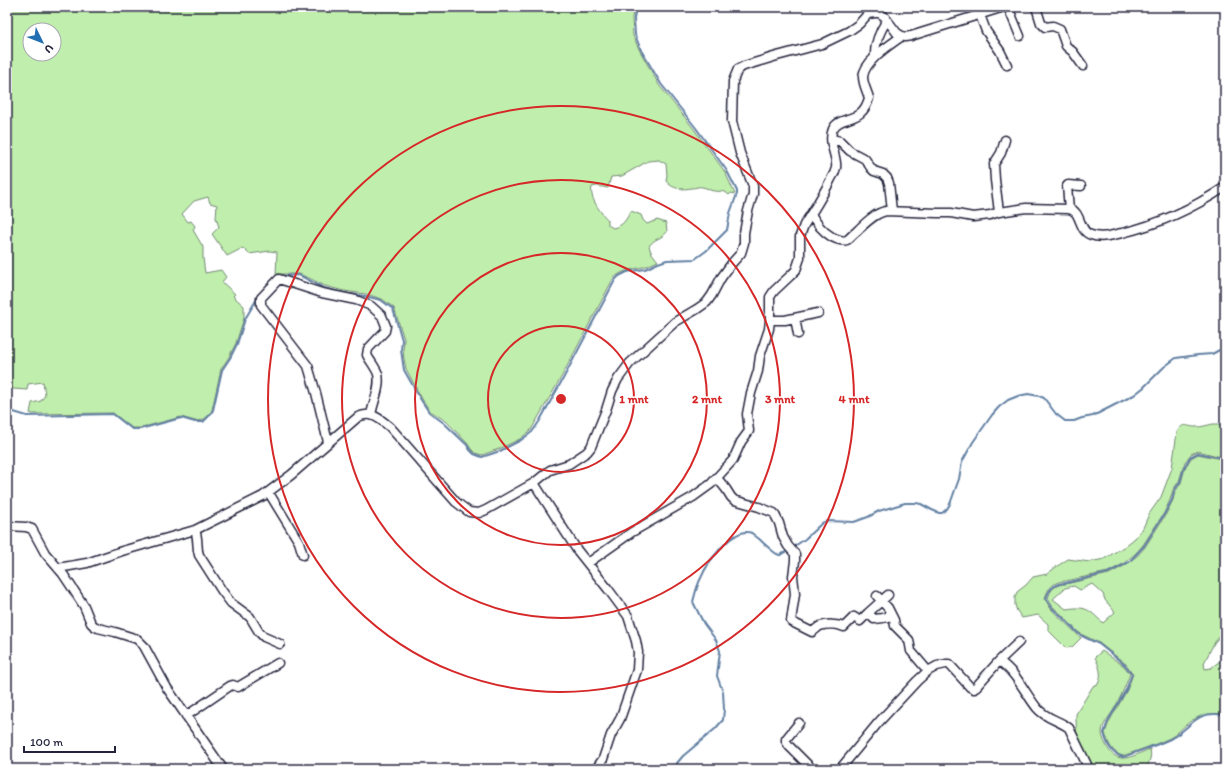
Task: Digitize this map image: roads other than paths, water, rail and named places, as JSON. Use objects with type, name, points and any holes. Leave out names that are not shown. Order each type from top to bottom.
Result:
[{"type":"street","points":[[58,568],[88,563],[122,551],[195,530],[269,493],[328,442],[363,415],[370,415],[390,426],[456,502],[469,512],[479,513],[486,510],[534,483],[550,470],[569,464],[587,452],[591,447],[618,378],[630,363],[675,322],[707,302],[720,278],[741,253],[744,243],[744,233],[748,211],[753,194],[753,186],[740,153],[732,121],[733,81],[738,69],[822,44],[849,31],[859,24],[868,14],[875,12],[884,16],[897,33],[905,37],[1004,7]]},
{"type":"street","points":[[1008,7],[1020,36]]},
{"type":"street","points":[[1036,7],[1041,23],[1045,27],[1054,26],[1060,29],[1062,32],[1063,42],[1073,52],[1083,66]]},
{"type":"street","points":[[980,15],[986,31],[1000,51],[1007,65]]},
{"type":"street","points":[[876,57],[875,47],[882,27],[888,20]]},
{"type":"street","points":[[588,564],[632,532],[693,497],[717,478],[733,460],[741,442],[749,431],[747,414],[758,371],[760,356],[769,329],[770,297],[774,291],[796,270],[800,258],[800,236],[804,225],[825,192],[836,167],[832,150],[833,129],[841,122],[858,116],[865,109],[869,98],[864,86],[863,76],[866,68],[871,61],[902,36]]},
{"type":"street","points":[[832,139],[840,141],[850,152],[865,159],[874,171],[883,174],[887,178],[889,183],[892,211]]},
{"type":"street","points":[[999,212],[994,164],[1001,153],[1005,140]]},
{"type":"street","points":[[1069,209],[1067,186],[1081,186]]},
{"type":"street","points":[[811,214],[822,230],[836,239],[846,240],[879,213],[886,211],[951,213],[973,217],[1026,208],[1069,209],[1075,212],[1084,232],[1098,237],[1106,237],[1166,220],[1209,198],[1225,187]]},
{"type":"street","points":[[328,442],[308,366],[261,306],[261,298],[279,279],[322,293],[356,300],[371,306],[382,316],[386,326],[385,331],[367,352],[367,355],[378,374],[378,390],[370,415]]},
{"type":"street","points":[[770,320],[785,320],[818,313]]},
{"type":"street","points":[[795,318],[798,334]]},
{"type":"street","points":[[717,478],[734,500],[771,511],[776,516],[783,537],[795,554],[793,576],[795,594],[791,620],[792,622],[812,632],[818,627],[822,626],[838,625],[844,627],[854,617],[860,621],[879,598],[888,595]]},
{"type":"street","points":[[534,483],[577,550],[628,616],[634,633],[638,652],[636,670],[620,719],[611,735],[603,759],[596,769]]},
{"type":"street","points":[[269,493],[299,542],[303,555]]},
{"type":"street","points":[[7,526],[26,527],[32,529],[38,543],[63,574],[80,600],[91,623],[94,626],[137,639],[144,646],[163,682],[223,769]]},
{"type":"street","points":[[195,530],[198,540],[197,549],[199,555],[228,600],[250,617],[259,632],[264,637],[280,644]]},
{"type":"street","points":[[879,598],[888,608],[895,626],[909,640],[911,651],[928,671]]},
{"type":"street","points":[[868,613],[874,619],[891,616]]},
{"type":"street","points":[[840,769],[901,696],[928,671],[937,666],[949,664],[974,689],[999,661],[1020,642]]},
{"type":"street","points":[[999,661],[1008,669],[1038,708],[1050,718],[1069,728],[1088,769]]},
{"type":"street","points":[[186,716],[232,685],[238,687],[278,663]]},
{"type":"street","points":[[799,723],[786,739],[786,742],[812,769]]},
{"type":"waterway","points":[[280,276],[299,275],[324,288],[381,300],[393,309],[402,340],[401,350],[404,370],[429,412],[444,423],[467,445],[474,454],[482,457],[500,451],[521,440],[532,432],[564,377],[615,280],[627,272],[645,269],[667,260],[695,259],[706,251],[727,230],[730,213],[737,194],[727,171],[696,128],[661,84],[641,50],[635,35],[634,18],[636,7]]},
{"type":"waterway","points":[[7,410],[27,416],[113,414],[132,429],[140,429],[181,418],[195,422],[203,422],[213,410],[222,370],[237,344],[245,319],[258,297]]},
{"type":"waterway","points":[[792,548],[805,539],[822,523],[827,521],[854,522],[879,511],[905,503],[921,504],[942,513],[950,504],[959,479],[962,462],[973,442],[992,415],[1008,400],[1028,394],[1039,396],[1044,398],[1056,414],[1065,421],[1074,421],[1093,416],[1134,395],[1176,358],[1212,354],[1225,347]]},
{"type":"waterway","points":[[1225,460],[1198,453],[1190,457],[1165,513],[1144,546],[1129,562],[1108,573],[1056,585],[1051,589],[1046,599],[1052,608],[1078,633],[1099,644],[1125,665],[1132,674],[1126,690],[1108,721],[1104,733],[1108,745],[1115,754],[1123,757],[1164,742],[1177,735],[1200,717],[1215,714],[1225,715]]},
{"type":"waterway","points":[[672,769],[683,756],[715,729],[723,720],[723,692],[717,676],[720,651],[716,640],[704,624],[693,602],[697,587],[708,564],[727,542],[741,533],[751,533],[772,551],[780,555],[788,550]]}]
